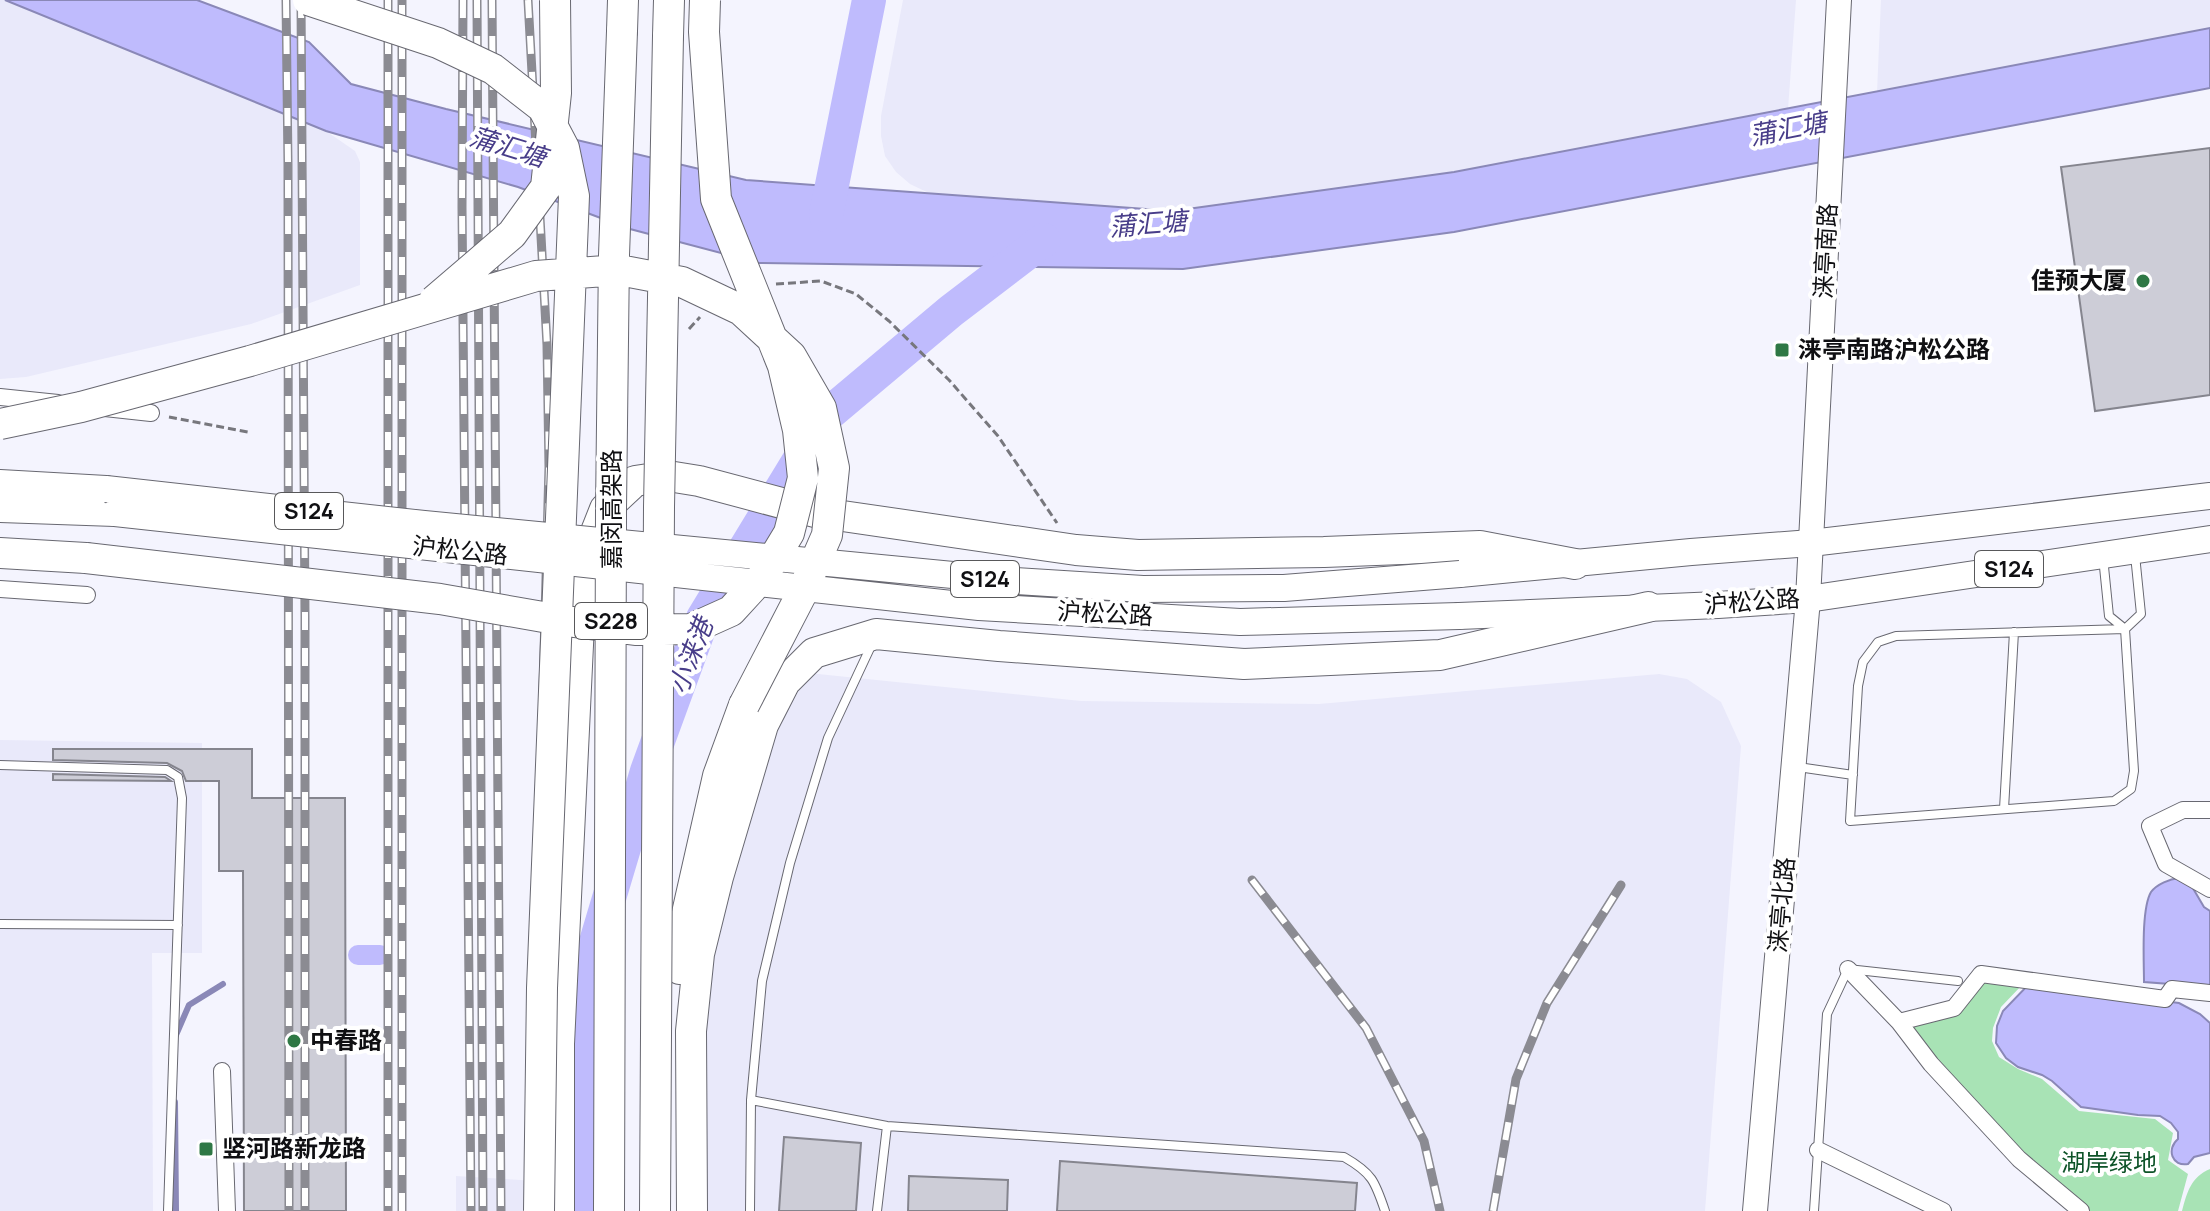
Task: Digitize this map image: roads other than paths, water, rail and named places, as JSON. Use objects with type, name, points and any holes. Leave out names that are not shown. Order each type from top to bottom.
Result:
[{"type":"highway","points":[[308,0],[438,43],[493,69],[543,108],[564,148],[574,196],[542,988],[539,1211]]},
{"type":"highway","points":[[427,307],[512,234],[546,187],[556,93],[555,0]]},
{"type":"highway","name":"嘉闵高架路","points":[[609,1211],[611,509],[614,255],[623,0]]},
{"type":"highway","name":"嘉闵高架路","points":[[655,1211],[659,507],[669,0]]},
{"type":"highway","points":[[0,553],[86,558],[440,599],[635,630],[691,629],[731,611],[763,576],[789,533],[803,478],[798,430],[783,366],[716,199],[704,32],[705,0]]},
{"type":"highway","points":[[0,424],[81,407],[250,361],[536,276],[619,270],[682,282],[741,310],[791,356],[821,408],[834,468],[827,535],[801,595],[744,705],[718,776],[683,931],[669,1077],[671,1211]]},
{"type":"highway","points":[[559,1211],[559,1044],[580,603],[588,552],[605,509],[635,481],[668,476],[705,482],[815,512],[1076,550],[1138,555],[1480,546],[1575,564]]},
{"type":"highway","points":[[692,1211],[691,1031],[699,954],[718,877],[763,725],[785,682],[814,653],[876,634],[1244,664],[1440,655],[1648,607]]},
{"type":"main road","name":"沪松公路","points":[[0,483],[106,489],[424,524],[1015,581],[1143,589],[1284,588],[1575,564],[1811,543],[2210,496]]},
{"type":"main road","name":"沪松公路","points":[[0,509],[115,513],[979,607],[1240,622],[1459,616],[1808,599],[2210,539]]},
{"type":"street","name":"涞亭南路","points":[[1808,599],[1839,9]]},
{"type":"street","points":[[0,397],[151,413]]},
{"type":"street","points":[[0,589],[87,595]]},
{"type":"street","name":"涞亭北路","points":[[1755,1211],[1808,599]]},
{"type":"street","points":[[2210,810],[2183,810],[2150,826],[2166,864],[2210,889]]},
{"type":"street","points":[[1848,969],[1899,1022],[1931,1064],[2019,1159],[2081,1211]]},
{"type":"street","points":[[1899,1022],[1954,1008],[1981,974],[2165,999],[2172,989],[2210,993]]},
{"type":"street","points":[[222,1071],[227,1211]]},
{"type":"street","points":[[1818,1150],[1943,1211]]},
{"type":"lane","points":[[2103,554],[2109,616],[2125,629],[2134,771],[2131,789],[2114,801],[1850,821],[1858,686],[1863,662],[1878,642],[1896,636],[2125,629],[2141,614],[2135,550]]},
{"type":"lane","points":[[2004,809],[2014,632]]},
{"type":"lane","points":[[750,1211],[751,1100],[762,981],[790,863],[828,738],[876,634]]},
{"type":"lane","points":[[0,765],[167,770],[178,777],[182,798],[168,1211]]},
{"type":"lane","points":[[1793,766],[1853,775]]},
{"type":"lane","points":[[0,924],[178,925]]},
{"type":"lane","points":[[1814,1211],[1827,1014],[1848,969],[1958,981]]},
{"type":"lane","points":[[751,1100],[887,1126],[1344,1157],[1365,1169],[1377,1188],[1385,1211]]},
{"type":"lane","points":[[877,1211],[887,1126]]},
{"type":"water","name":"蒲汇塘","points":[[5,0],[197,0],[309,42],[351,84],[746,180],[1173,211],[1454,172],[2210,28],[2210,88],[1454,232],[1183,269],[759,263],[630,229],[518,187],[326,131]]},
{"type":"water","points":[[2179,878],[2191,885],[2204,907],[2210,911],[2210,987],[2144,982],[2148,900],[2157,887]]},
{"type":"water","points":[[2029,984],[2179,1003],[2210,1023],[2210,1153],[2194,1157],[2188,1164],[2178,1163],[2172,1156],[2172,1148],[2178,1139],[2178,1132],[2160,1116],[2081,1107],[2052,1081],[2018,1067],[2006,1058],[1996,1043],[1997,1026],[2003,1011]]},
{"type":"waterway","name":"小涞港","points":[[826,215],[869,0]]},
{"type":"waterway","name":"小涞港","points":[[588,1211],[590,962],[647,771],[703,618],[826,416],[951,311],[1044,240]]},
{"type":"waterway","points":[[358,955],[380,955]]},
{"type":"waterway","points":[[575,962],[590,962]]},
{"type":"waterway","points":[[176,1035],[189,1005],[223,984]]},
{"type":"waterway","points":[[175,1102],[176,1211]]},
{"type":"railway","points":[[286,0],[289,1211]]},
{"type":"railway","points":[[301,0],[305,1211]]},
{"type":"railway","points":[[388,0],[388,1211]]},
{"type":"railway","points":[[402,0],[402,1211]]},
{"type":"railway","points":[[463,0],[471,1211]]},
{"type":"railway","points":[[477,0],[483,1211]]},
{"type":"railway","points":[[492,0],[501,1211]]},
{"type":"railway","points":[[528,0],[547,345],[549,467],[529,1211]]},
{"type":"railway","points":[[1252,880],[1366,1028],[1424,1141],[1440,1211]]},
{"type":"railway","points":[[1493,1211],[1516,1079],[1547,1003],[1621,885]]},
{"type":"place","name":"佳预大厦","points":[[2143,281]]},
{"type":"place","name":"涞亭南路沪松公路","points":[[1782,350]]},
{"type":"place","name":"中春路","points":[[294,1041]]},
{"type":"place","name":"竖河路新龙路","points":[[206,1149]]},
{"type":"park label","name":"湖岸绿地","points":[[2109,1163]]}]
